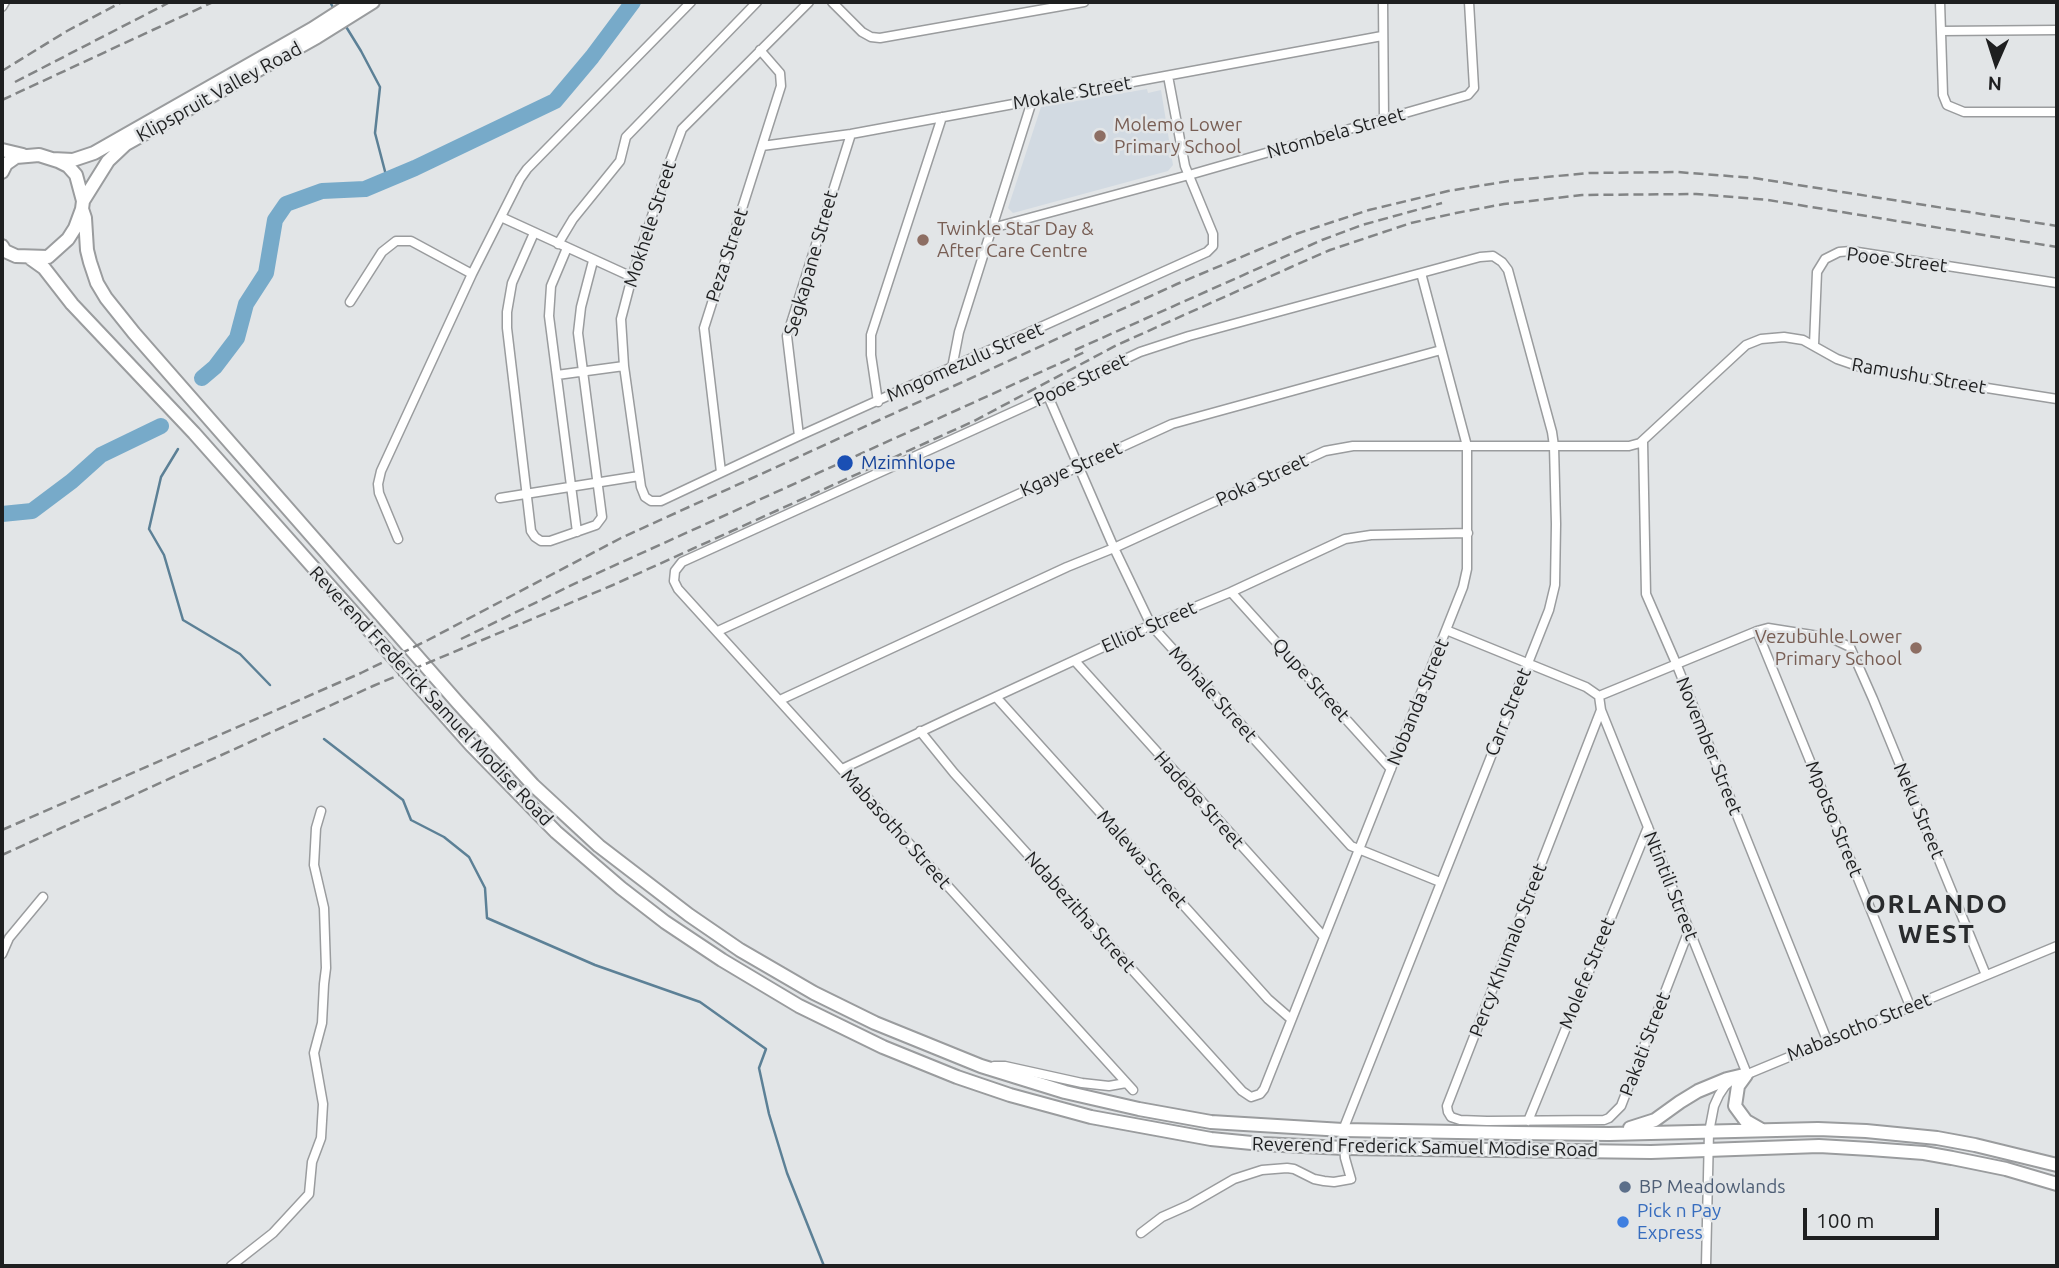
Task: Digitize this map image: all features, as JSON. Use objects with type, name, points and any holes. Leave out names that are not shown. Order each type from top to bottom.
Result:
[{"type":"main road","name":"Klipspruit Valley Road","points":[[30,258],[44,258],[53,254],[68,239],[83,205],[108,161],[126,145],[364,4]]},
{"type":"main road","name":"Klipspruit Valley Road","points":[[2,150],[23,156],[39,155],[73,160],[94,153],[314,33]]},
{"type":"main road","points":[[2,172],[10,160],[23,156]]},
{"type":"main road","name":"Reverend Frederick Samuel Modise Road","points":[[52,159],[73,170],[79,184],[87,250],[97,283],[106,298],[458,704],[533,785],[599,846],[699,922],[782,975],[875,1023],[981,1066],[1065,1092],[1211,1122],[1343,1130],[1609,1134],[1818,1129],[1896,1133],[1975,1144],[2057,1165]]},
{"type":"main road","points":[[3,250],[30,258]]},
{"type":"main road","name":"Reverend Frederick Samuel Modise Road","points":[[30,258],[44,268],[116,352],[194,433],[463,736],[522,799],[575,849],[665,922],[732,967],[799,1006],[883,1047],[1010,1095],[1091,1117],[1166,1132],[1262,1144],[1344,1148],[1651,1152],[1819,1146],[1924,1153],[1984,1164],[2057,1184]]},
{"type":"main road","points":[[1745,1075],[1736,1091],[1735,1106],[1746,1121],[1763,1130]]},
{"type":"main road","points":[[1609,1134],[1650,1123],[1698,1091],[1745,1075]]},
{"type":"street","points":[[2,7],[5,2]]},
{"type":"street","points":[[398,539],[381,501],[379,475],[472,274],[520,179],[691,2]]},
{"type":"street","points":[[578,532],[549,316],[551,286],[563,246],[573,219],[620,160],[626,138],[757,2]]},
{"type":"street","name":"Mokhele Street","points":[[645,497],[639,476],[624,366],[621,319],[669,164],[682,129],[809,2]]},
{"type":"street","points":[[832,2],[862,32],[880,38],[1084,2]]},
{"type":"street","points":[[1383,2],[1384,119]]},
{"type":"street","name":"Ntombela Street","points":[[992,228],[1468,95],[1474,88],[1469,2]]},
{"type":"street","points":[[1940,2],[1942,95],[1947,104],[1965,112],[2057,112]]},
{"type":"street","points":[[1941,31],[2057,30]]},
{"type":"street","name":"Mokale Street","points":[[762,146],[850,134],[1382,36]]},
{"type":"street","name":"Peza Street","points":[[721,472],[704,328],[780,90],[780,73],[760,50]]},
{"type":"street","points":[[1168,76],[1189,175]]},
{"type":"street","points":[[952,368],[959,332],[1032,101]]},
{"type":"street","points":[[878,401],[871,355],[871,335],[942,117]]},
{"type":"street","name":"Segkapane Street","points":[[799,436],[787,335],[850,134]]},
{"type":"street","name":"Mngomezulu Street","points":[[645,497],[661,501],[1208,252],[1214,243],[1213,234],[1189,175]]},
{"type":"street","points":[[501,217],[632,277]]},
{"type":"street","points":[[534,233],[512,283],[507,312],[508,344],[531,531],[541,541],[550,541],[596,525],[601,517],[578,333],[593,261]]},
{"type":"street","points":[[350,302],[376,259],[396,241],[411,241],[472,274]]},
{"type":"street","name":"Pooe Street","points":[[1814,345],[1817,272],[1825,259],[1839,252],[1851,251],[2057,283]]},
{"type":"street","name":"Pooe Street","points":[[680,564],[1125,359],[1170,342],[1480,257],[1493,256],[1502,262]]},
{"type":"street","name":"Carr Street","points":[[1142,1233],[1162,1217],[1234,1179],[1262,1170],[1287,1168],[1324,1181],[1351,1179],[1343,1130],[1549,610],[1555,585],[1552,432],[1508,270],[1502,262]]},
{"type":"street","name":"Nobanda Street","points":[[1242,1091],[1254,1097],[1262,1092],[1463,587],[1468,533],[1467,446],[1421,273]]},
{"type":"street","name":"Ramushu Street","points":[[1643,441],[1746,345],[1760,338],[1784,337],[1803,340],[1837,359],[1866,369],[2057,399]]},
{"type":"street","name":"Kgaye Street","points":[[718,631],[1183,420],[1441,350]]},
{"type":"street","points":[[556,375],[624,366]]},
{"type":"street","name":"Mohale Street","points":[[1048,396],[1151,625],[1342,838],[1359,850],[1440,882]]},
{"type":"street","name":"Poka Street","points":[[780,700],[1325,451],[1353,446],[1629,446],[1643,441]]},
{"type":"street","name":"November Street","points":[[1643,441],[1644,585],[1650,605],[1676,663],[1827,1040]]},
{"type":"street","points":[[500,498],[639,476]]},
{"type":"street","name":"Elliot Street","points":[[842,769],[1151,625],[1231,592],[1345,539],[1371,534],[1468,533]]},
{"type":"street","name":"Mabasotho Street","points":[[680,564],[674,573],[674,583],[1129,1086],[1063,1080],[1005,1066],[981,1066]]},
{"type":"street","name":"Qupe Street","points":[[1231,592],[1391,769]]},
{"type":"street","name":"Neku Street","points":[[1758,631],[1774,628],[1818,635],[1831,638],[1850,648],[1986,975]]},
{"type":"street","points":[[1446,630],[1586,687],[1599,696],[1758,631]]},
{"type":"street","name":"Mpotso Street","points":[[1758,631],[1910,1006]]},
{"type":"street","name":"Hadebe Street","points":[[1074,661],[1324,937]]},
{"type":"street","name":"Ntintili Street","points":[[1599,696],[1601,710],[1745,1075]]},
{"type":"street","name":"Malewa Street","points":[[996,697],[1268,999],[1291,1019]]},
{"type":"street","name":"Percy Khumalo Street","points":[[1528,1121],[1460,1121],[1451,1116],[1447,1106],[1601,710]]},
{"type":"street","name":"Ndabezitha Street","points":[[920,731],[954,773],[1242,1091]]},
{"type":"street","points":[[231,1266],[273,1233],[309,1194],[312,1162],[320,1138],[323,1104],[314,1053],[321,1023],[326,968],[324,908],[314,865],[316,828],[321,811]]},
{"type":"street","name":"Molefe Street","points":[[1528,1121],[1648,827]]},
{"type":"street","points":[[2,954],[9,937],[43,897]]},
{"type":"street","name":"Pakati Street","points":[[1528,1121],[1604,1120],[1618,1111],[1689,930]]},
{"type":"street","name":"Mabasotho Street","points":[[1706,1266],[1707,1150],[1714,1106],[1725,1086],[1827,1040],[2057,946]]},
{"type":"shaded area","name":"Molemo Lower Primary School","points":[[1147,89],[1148,93],[1161,90],[1173,165],[1168,171],[1013,213],[1008,208],[1041,107]]},
{"type":"waterway","points":[[330,2],[335,11]]},
{"type":"waterway","points":[[202,378],[215,367],[237,338],[246,304],[266,273],[275,220],[286,204],[322,191],[365,189],[555,101],[633,2]]},
{"type":"waterway","points":[[345,25],[380,87],[375,133],[387,179]]},
{"type":"waterway","points":[[2,514],[32,511],[101,455],[161,426]]},
{"type":"waterway","points":[[178,449],[161,477],[149,529],[164,555],[183,620],[240,654],[270,685]]},
{"type":"waterway","points":[[324,739],[403,800],[411,820],[444,837],[469,857],[485,888],[487,918],[595,965],[700,1002],[766,1049],[759,1068],[769,1114],[787,1173],[824,1266]]},
{"type":"railway","points":[[2,71],[67,31],[122,2]]},
{"type":"railway","points":[[15,82],[170,2]]},
{"type":"railway","points":[[2,100],[213,2]]},
{"type":"railway","points":[[2,830],[361,673],[621,538],[1177,284],[1296,234],[1369,210],[1448,191],[1515,180],[1589,173],[1677,172],[1754,178],[2057,226]]},
{"type":"railway","points":[[2,855],[373,686],[613,585],[974,421],[1117,345],[1330,250],[1411,223],[1504,204],[1582,195],[1696,194],[1768,200],[2057,247]]},
{"type":"railway","points":[[1075,350],[1322,240],[1362,225],[1442,203]]},
{"type":"railway","points":[[461,639],[578,582],[1087,351]]},
{"type":"place","name":"Molemo Lower Primary School","points":[[1100,136]]},
{"type":"place","name":"Twinkle Star Day & After Care Centre","points":[[923,240]]},
{"type":"place","name":"Mzimhlope","points":[[845,463]]},
{"type":"place","name":"Vezubuhle Lower Primary School","points":[[1916,648]]},
{"type":"place","name":"BP Meadowlands","points":[[1625,1187]]},
{"type":"place","name":"Pick n Pay Express","points":[[1623,1222]]},
{"type":"district","name":"ORLANDO WEST","points":[[1937,919]]}]
